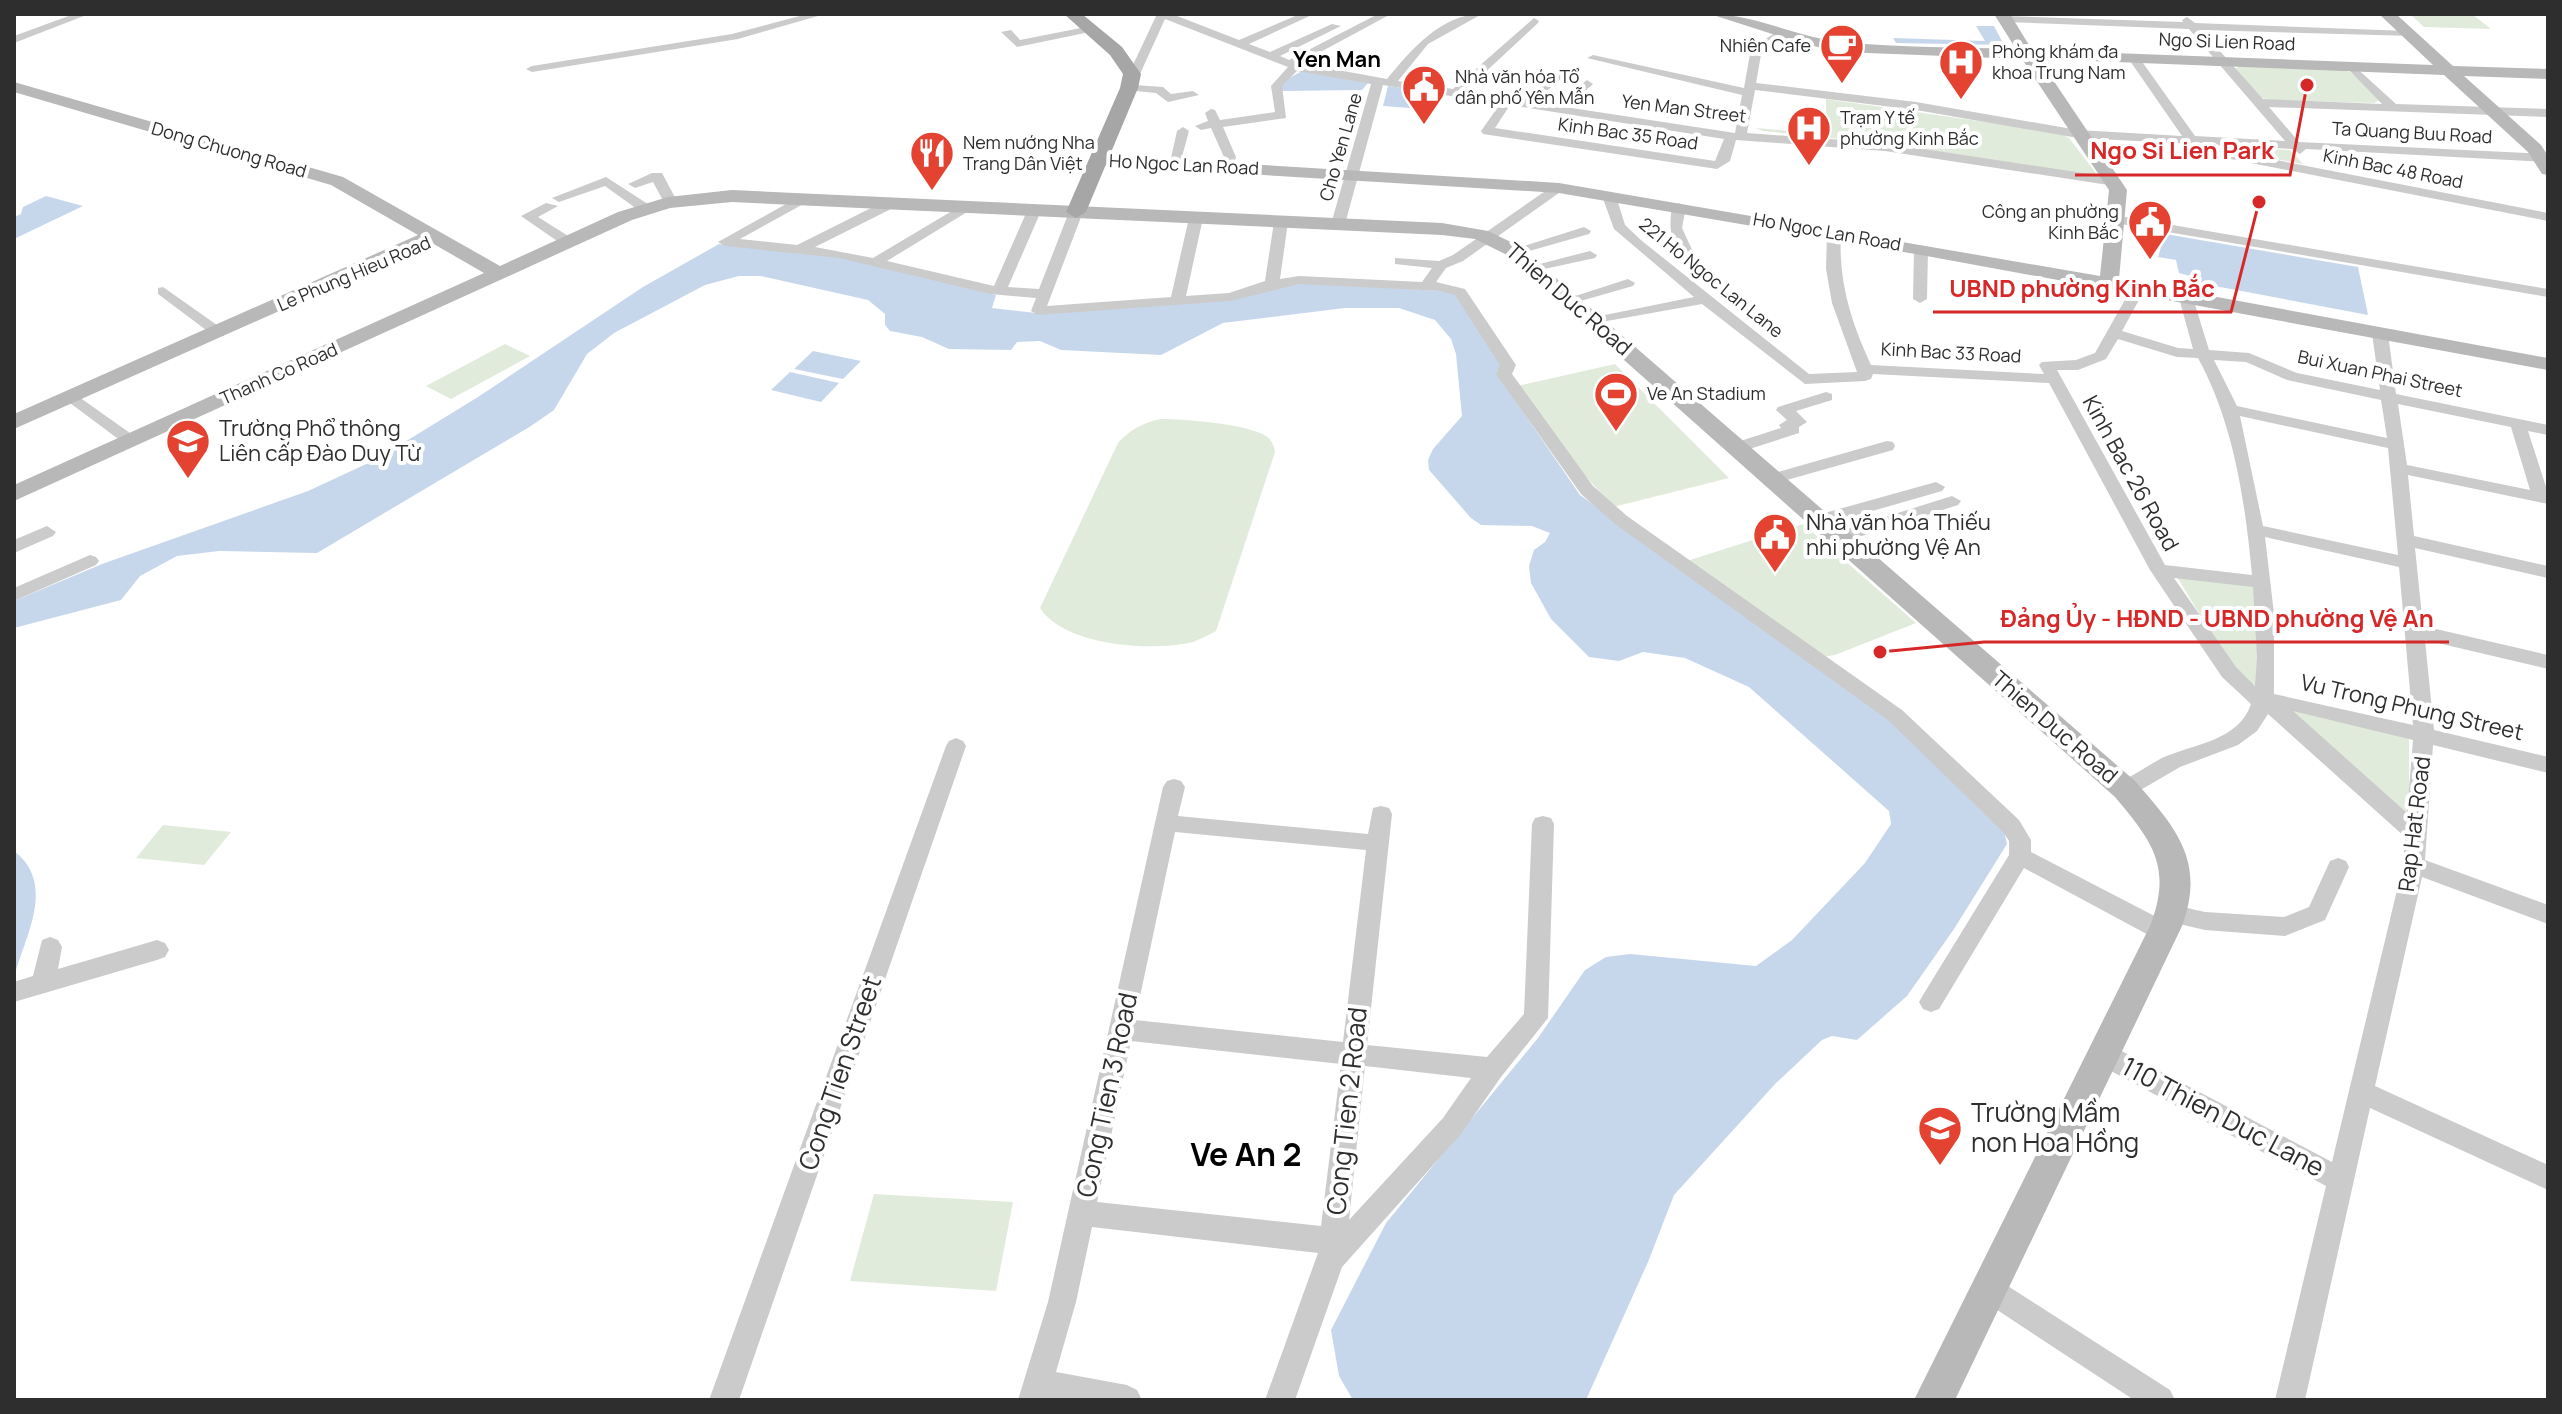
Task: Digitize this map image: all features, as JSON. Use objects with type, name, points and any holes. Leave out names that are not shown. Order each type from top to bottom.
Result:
[{"type":"main road","points":[[1072,14],[1125,62],[1132,74],[1076,212]]},
{"type":"street","points":[[14,40],[84,14]]},
{"type":"street","points":[[532,69],[738,34],[820,14]]},
{"type":"street","points":[[1162,14],[1129,86],[1159,90],[1168,98],[1193,95]]},
{"type":"street","name":"Yen Man Street","points":[[1162,14],[1294,65],[1384,82],[1458,91],[1617,119],[1736,135],[1885,147],[2115,182]]},
{"type":"street","points":[[1184,23],[1208,14]]},
{"type":"street","points":[[1240,44],[1309,14]]},
{"type":"street","points":[[1201,126],[1282,115],[1275,86],[1279,77],[1294,65],[1386,14]]},
{"type":"street","points":[[1384,82],[1424,42],[1477,14]]},
{"type":"street","name":"Ngo Si Lien Road","points":[[1718,14],[1780,33],[1842,47],[2548,74]]},
{"type":"street","points":[[2182,14],[2296,145],[2316,173]]},
{"type":"street","points":[[2298,14],[2314,30]]},
{"type":"street","points":[[2387,14],[2546,162]]},
{"type":"street","points":[[2004,17],[2104,18],[2193,26],[2408,34]]},
{"type":"street","points":[[2004,17],[2078,134],[2115,182],[2118,190],[2109,284]]},
{"type":"street","points":[[1458,91],[1534,21]]},
{"type":"street","points":[[1270,56],[1336,26]]},
{"type":"street","points":[[1007,32],[1017,44],[1091,29]]},
{"type":"street","points":[[1736,135],[1750,90],[1757,48],[1780,33]]},
{"type":"street","name":"Ta Quang Buu Road","points":[[1593,58],[1678,84],[1916,106],[2078,134],[2546,162]]},
{"type":"street","points":[[2134,58],[2191,140]]},
{"type":"street","points":[[2352,67],[2392,107]]},
{"type":"street","points":[[1526,103],[1560,74]]},
{"type":"street","name":"Cho Yen Lane","points":[[1338,224],[1351,174],[1384,82]]},
{"type":"street","points":[[1556,108],[1587,84]]},
{"type":"street","name":"Dong Chuong Road","points":[[14,87],[337,181],[433,236]]},
{"type":"street","name":"Kinh Bac 35 Road","points":[[1508,100],[1487,131],[1717,165],[1724,161],[1736,135]]},
{"type":"street","points":[[2260,103],[2548,113]]},
{"type":"street","points":[[1227,167],[1230,157],[1211,112],[1246,107]]},
{"type":"street","points":[[1603,148],[1617,119]]},
{"type":"street","points":[[1174,164],[1183,131]]},
{"type":"street","name":"Kinh Bac 48 Road","points":[[2138,137],[2548,217]]},
{"type":"street","name":"Ho Ngoc Lan Road","points":[[1099,160],[1559,188],[1834,233],[2548,364]]},
{"type":"street","points":[[635,184],[657,176],[671,203]]},
{"type":"street","points":[[568,242],[528,216],[606,181],[646,209]]},
{"type":"street","points":[[1400,261],[1441,265],[1458,258],[1559,188]]},
{"type":"street","name":"221 Ho Ngoc Lan Lane","points":[[1609,196],[1619,226],[1805,379]]},
{"type":"street","points":[[500,274],[646,209],[717,197],[1076,212],[1038,311],[1178,298],[1230,297],[1272,284],[1299,280],[1447,288],[1460,292],[1508,365],[1504,374],[1587,490],[1601,504],[1895,715],[2011,826],[2020,840],[2020,856],[1931,1002]]},
{"type":"street","points":[[802,199],[725,242],[801,249],[999,291],[1044,294]]},
{"type":"street","points":[[801,249],[892,203]]},
{"type":"street","points":[[874,263],[967,206]]},
{"type":"street","points":[[1679,207],[1675,228],[1687,254]]},
{"type":"street","points":[[999,291],[1034,211]]},
{"type":"street","name":"Thien Duc Road","points":[[1076,212],[1460,230],[1488,235],[1525,259],[2125,789],[2160,833],[2169,851],[2177,881],[2166,922],[2105,1055],[1934,1400]]},
{"type":"street","points":[[1178,298],[1196,218]]},
{"type":"street","points":[[2114,219],[2548,293]]},
{"type":"street","points":[[1272,284],[1281,222]]},
{"type":"street","points":[[1525,259],[1584,231]]},
{"type":"street","points":[[1834,233],[1833,275],[1843,324],[1865,369]]},
{"type":"street","name":"Le Phung Hieu Road","points":[[14,422],[433,236],[500,274]]},
{"type":"street","points":[[1920,299],[1921,249]]},
{"type":"street","points":[[1525,259],[1590,255]]},
{"type":"street","points":[[1426,287],[1441,265]]},
{"type":"street","name":"Thanh Co Road","points":[[14,494],[500,274]]},
{"type":"street","points":[[1570,300],[1628,283]]},
{"type":"street","name":"Kinh Bac 26 Road","points":[[2138,289],[2101,356],[2078,365],[2047,365],[2159,570],[2229,672],[2243,687],[2283,714],[2416,834]]},
{"type":"street","points":[[163,291],[219,333]]},
{"type":"street","points":[[2125,789],[2172,762],[2217,747],[2248,726],[2264,701],[2266,659],[2257,530],[2231,409],[2219,379],[2197,340],[2186,298]]},
{"type":"street","points":[[1595,321],[1704,299]]},
{"type":"street","name":"Bui Xuan Phai Street","points":[[2113,333],[2205,357],[2249,358],[2293,377],[2548,430]]},
{"type":"street","name":"Rap Hat Road","points":[[2290,1400],[2414,865],[2424,734],[2399,468],[2380,334]]},
{"type":"street","name":"Kinh Bac 33 Road","points":[[1805,379],[1865,376],[1865,369],[2055,379]]},
{"type":"street","points":[[72,397],[131,441]]},
{"type":"street","points":[[1737,448],[1793,430],[1787,425],[1799,422],[1784,410],[1826,397]]},
{"type":"street","points":[[2231,409],[2396,445]]},
{"type":"street","points":[[2518,424],[2544,499]]},
{"type":"street","points":[[1773,479],[1887,446]]},
{"type":"street","points":[[2399,468],[2544,499]]},
{"type":"street","points":[[1830,529],[1936,487]]},
{"type":"street","points":[[1830,529],[1952,501]]},
{"type":"street","points":[[2257,530],[2409,563]]},
{"type":"street","points":[[14,547],[47,532]]},
{"type":"street","points":[[2406,540],[2548,572]]},
{"type":"street","points":[[14,595],[90,561]]},
{"type":"street","points":[[2159,570],[2260,582]]},
{"type":"street","points":[[2416,631],[2548,662]]},
{"type":"street","name":"Vu Trong Phung Street","points":[[2264,701],[2284,702],[2548,765]]},
{"type":"street","name":"Cong Tien Street","points":[[724,1400],[956,746]]},
{"type":"street","name":"Cong Tien 3 Road","points":[[1035,1391],[1062,1302],[1174,787]]},
{"type":"street","name":"Cong Tien 2 Road","points":[[1280,1400],[1332,1250],[1381,814]]},
{"type":"street","points":[[1167,823],[1378,843]]},
{"type":"street","points":[[1082,1213],[1332,1250],[1452,1126],[1492,1069],[1536,1018],[1543,824]]},
{"type":"street","points":[[2020,856],[2166,922],[2205,921],[2285,927],[2317,913],[2338,867]]},
{"type":"street","points":[[2414,865],[2548,915]]},
{"type":"street","points":[[44,981],[50,947]]},
{"type":"street","points":[[14,992],[157,950]]},
{"type":"street","points":[[1121,1029],[1492,1069]]},
{"type":"street","name":"110 Thien Duc Lane","points":[[2105,1055],[2341,1180]]},
{"type":"street","points":[[2361,1092],[2548,1178]]},
{"type":"street","points":[[1989,1288],[2160,1400]]},
{"type":"street","points":[[1035,1391],[1127,1400]]},
{"type":"green space","points":[[2410,14],[2472,14],[2491,29],[2424,27]]},
{"type":"green space","points":[[2240,66],[2343,70],[2352,73],[2379,100],[2374,103],[2262,98],[2235,69]]},
{"type":"green space","points":[[1826,99],[2061,133],[2069,138],[2096,173],[2091,176],[1905,146],[1755,128],[1826,134]]},
{"type":"green space","points":[[2220,149],[2290,150],[2303,164]]},
{"type":"green space","points":[[505,344],[530,356],[451,399],[426,386]]},
{"type":"green space","name":"Ve An Stadium","points":[[1615,364],[1729,478],[1613,507],[1508,388]]},
{"type":"green space","points":[[1161,419],[1245,428],[1266,436],[1274,448],[1216,631],[1193,642],[1133,646],[1068,631],[1052,621],[1040,608],[1118,443],[1137,427]]},
{"type":"green space","points":[[1803,524],[1916,623],[1835,655],[1822,657],[1687,561]]},
{"type":"green space","points":[[2177,577],[2246,583],[2258,589],[2257,686],[2238,678]]},
{"type":"green space","points":[[2287,709],[2409,738],[2409,822]]},
{"type":"green space","points":[[163,825],[231,832],[204,865],[136,858]]},
{"type":"green space","points":[[874,1194],[1013,1202],[996,1291],[850,1281]]},
{"type":"water","points":[[1976,26],[1994,26],[2004,45],[1896,43],[1893,38],[1985,41]]},
{"type":"water","points":[[1302,71],[1368,83],[1362,90],[1280,91],[1284,81]]},
{"type":"water","points":[[1388,86],[1442,94],[1436,110],[1383,106]]},
{"type":"water","points":[[46,196],[83,206],[14,239],[14,217],[21,214],[23,207]]},
{"type":"water","points":[[2165,234],[2358,267],[2368,315],[2199,283],[2179,273],[2176,260],[2158,257]]},
{"type":"water","points":[[719,244],[829,255],[996,295],[992,308],[1045,314],[1233,298],[1292,282],[1458,292],[1504,367],[1497,371],[1502,381],[1580,495],[1875,706],[2004,831],[2007,844],[1954,929],[1907,996],[1857,1040],[1832,1036],[1822,1040],[1776,1083],[1674,1195],[1648,1262],[1586,1400],[1353,1400],[1339,1376],[1331,1330],[1386,1223],[1538,1038],[1585,970],[1606,957],[1630,954],[1756,966],[1792,940],[1865,863],[1891,824],[1889,811],[1749,687],[1685,658],[1643,652],[1619,661],[1589,657],[1551,619],[1531,583],[1529,566],[1534,550],[1545,542],[1550,533],[1532,526],[1481,525],[1471,518],[1429,470],[1428,460],[1433,449],[1462,416],[1456,354],[1451,339],[1435,320],[1399,308],[1345,308],[1223,323],[1161,355],[1061,350],[1040,341],[1017,342],[1011,350],[949,349],[922,337],[890,331],[885,325],[885,314],[868,300],[761,276],[739,276],[705,285],[614,333],[587,354],[554,410],[317,553],[219,551],[177,556],[140,576],[121,600],[14,628],[14,601],[102,564],[308,491],[377,459],[478,397],[643,287]]},
{"type":"water","points":[[813,351],[861,361],[843,379],[794,369]]},
{"type":"water","points":[[790,372],[839,383],[821,402],[771,390]]},
{"type":"water","points":[[14,851],[27,864],[34,879],[36,895],[30,928],[14,977]]},
{"type":"place","name":"Nhiên Cafe","points":[[1842,85]]},
{"type":"place","name":"Ngo Si Lien Park","points":[[2307,85]]},
{"type":"place","name":"Phòng khám đa khoa Trung Nam","points":[[1961,101]]},
{"type":"place","name":"Nhà văn hóa Tổ dân phố Yên Mẫn","points":[[1424,126]]},
{"type":"place","name":"Trạm Y tế phường Kinh Bắc","points":[[1809,167]]},
{"type":"place","name":"Nem nướng Nha Trang Dân Việt","points":[[932,192]]},
{"type":"place","name":"UBND phường Kinh Bắc","points":[[2259,202]]},
{"type":"place","name":"Công an phường Kinh Bắc","points":[[2150,261]]},
{"type":"place","name":"Ve An Stadium","points":[[1616,433]]},
{"type":"place","name":"Trường Phổ thông Liên cấp Đào Duy Từ","points":[[188,480]]},
{"type":"place","name":"Nhà văn hóa Thiếu nhi phường Vệ An","points":[[1775,574]]},
{"type":"place","name":"Đảng Ủy - HĐND - UBND phường Vệ An","points":[[1880,652]]},
{"type":"place","name":"Trường Mầm non Hoa Hồng","points":[[1940,1167]]},
{"type":"district","name":"Yen Man","points":[[1337,59]]},
{"type":"district","name":"Ve An 2","points":[[1246,1155]]}]
